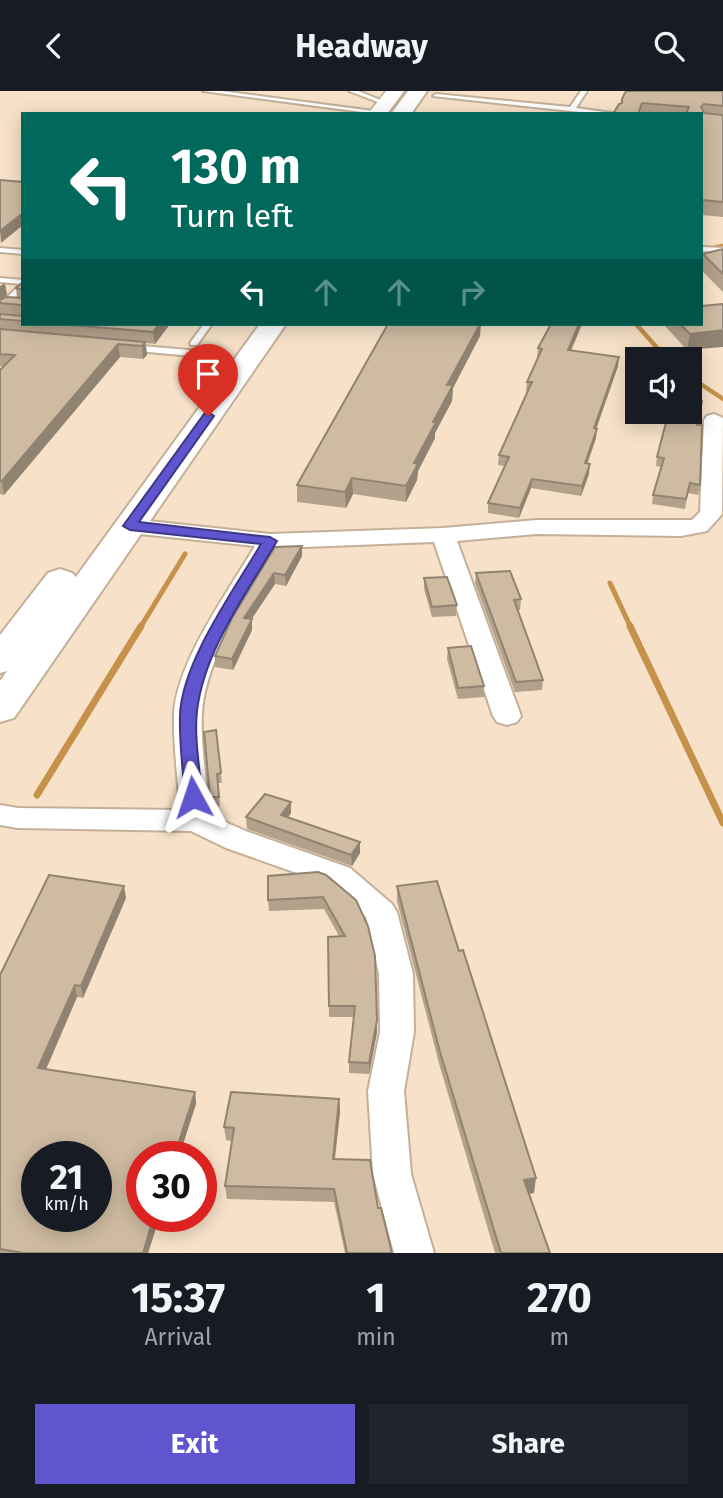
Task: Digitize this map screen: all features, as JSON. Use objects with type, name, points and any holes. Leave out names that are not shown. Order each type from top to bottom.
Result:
[{"type":"highway","points":[[387,107],[439,93]]},
{"type":"highway","points":[[425,112],[439,93]]},
{"type":"highway","points":[[0,661],[246,326]]},
{"type":"highway","points":[[0,709],[272,326]]},
{"type":"street","points":[[130,526],[270,541],[443,535],[536,527],[681,529],[699,526],[711,514],[714,420]]},
{"type":"street","points":[[443,535],[507,716]]},
{"type":"street","points":[[195,821],[188,714],[193,682],[222,622],[270,541]]},
{"type":"street","points":[[0,815],[18,818],[195,821],[237,840],[339,876],[381,912],[396,974],[397,1032],[386,1091],[392,1174],[414,1253]]},
{"type":"lane","points":[[206,91],[387,107]]},
{"type":"lane","points":[[352,91],[387,107]]},
{"type":"lane","points":[[470,98],[475,91]]},
{"type":"lane","points":[[498,101],[506,91]]},
{"type":"lane","points":[[572,109],[584,91]]},
{"type":"lane","points":[[439,93],[598,112]]},
{"type":"lane","points":[[706,249],[723,250]]},
{"type":"lane","points":[[0,250],[21,251]]},
{"type":"lane","points":[[0,280],[21,287]]},
{"type":"lane","points":[[0,289],[21,287]]},
{"type":"lane","points":[[1,306],[21,287]]},
{"type":"lane","points":[[1,306],[21,306]]},
{"type":"lane","points":[[194,343],[207,326]]},
{"type":"lane","points":[[126,340],[120,347],[224,356]]},
{"type":"building","points":[[626,91],[723,91],[723,106],[704,104],[701,107],[704,113],[723,115],[723,202],[703,200],[703,112],[687,112],[689,107],[642,103],[639,112],[614,112]]},
{"type":"building","points":[[0,180],[21,182],[21,215],[0,231]]},
{"type":"building","points":[[723,249],[723,274],[703,254]]},
{"type":"building","points":[[6,297],[21,298],[21,305],[0,303],[0,300]]},
{"type":"building","points":[[723,304],[723,330],[690,334],[682,326],[703,326],[703,306]]},
{"type":"building","points":[[0,314],[21,316],[21,321],[0,319]]},
{"type":"building","points":[[82,326],[158,326],[153,332]]},
{"type":"building","points":[[387,326],[479,326],[447,385],[453,385],[433,422],[436,422],[414,463],[418,464],[406,486],[352,478],[345,492],[297,485]]},
{"type":"building","points":[[550,326],[578,326],[568,350],[619,357],[594,428],[597,429],[585,463],[590,464],[582,486],[532,479],[520,508],[488,503],[509,457],[499,455],[532,382],[527,382],[542,349],[538,348]]},
{"type":"building","points":[[0,329],[145,342],[142,346],[118,344],[2,481],[0,370],[15,355],[0,354]]},
{"type":"building","points":[[666,424],[702,425],[700,485],[690,483],[686,499],[653,495],[664,458],[657,457]]},
{"type":"building","points":[[302,546],[285,575],[274,573],[244,618],[252,619],[232,659],[215,656],[232,618],[275,547]]},
{"type":"building","points":[[510,571],[521,599],[514,600],[543,680],[516,682],[476,573]]},
{"type":"building","points":[[447,577],[457,605],[432,607],[424,578]]},
{"type":"building","points":[[471,646],[484,686],[458,688],[448,648]]},
{"type":"building","points":[[216,730],[221,773],[217,774],[219,797],[210,797],[204,732]]},
{"type":"building","points":[[265,794],[291,802],[281,815],[360,842],[351,855],[246,817]]},
{"type":"building","points":[[318,872],[326,875],[356,900],[368,926],[375,956],[377,1020],[369,1063],[349,1062],[355,1006],[329,1006],[328,937],[345,936],[323,897],[268,900],[268,876]]},
{"type":"building","points":[[49,875],[124,886],[81,986],[75,985],[38,1068],[195,1092],[179,1141],[126,1141],[126,1232],[149,1232],[143,1253],[23,1253],[0,1249],[0,975]]},
{"type":"building","points":[[437,881],[459,951],[463,950],[536,1178],[524,1180],[550,1253],[501,1253],[440,1052],[397,886]]},
{"type":"building","points":[[231,1092],[339,1099],[333,1159],[370,1160],[378,1208],[381,1208],[392,1253],[347,1253],[334,1189],[225,1186],[234,1128],[224,1127]]},
{"type":"waterway","points":[[703,250],[723,246]]},
{"type":"waterway","points":[[638,326],[656,347]]},
{"type":"waterway","points":[[702,385],[723,399]]},
{"type":"waterway","points":[[140,628],[185,554]]},
{"type":"waterway","points":[[610,583],[631,628]]},
{"type":"waterway","points":[[37,795],[141,626]]},
{"type":"waterway","points":[[630,626],[723,823]]},
{"type":"route","points":[[193,797],[188,714],[193,682],[222,622],[270,541],[130,526],[208,416]]}]
